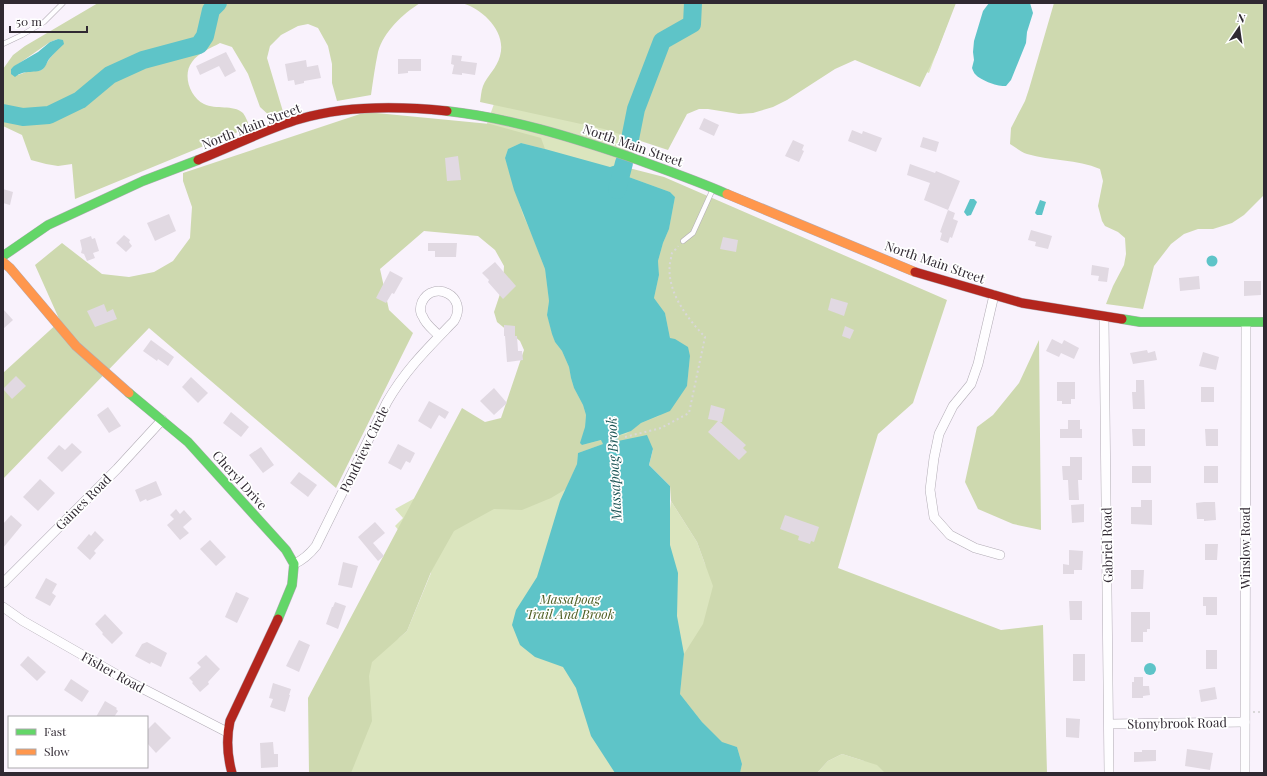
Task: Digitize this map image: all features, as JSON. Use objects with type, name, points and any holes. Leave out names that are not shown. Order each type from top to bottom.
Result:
[{"type":"main road","name":"North Main Street","points":[[3,256],[48,225],[143,181],[300,119],[329,113],[368,108],[418,108],[462,113],[516,123],[577,139],[692,179],[913,271],[1022,303],[1140,322],[1264,322]]},
{"type":"main road","name":"Cheryl Drive","points":[[3,262],[10,268],[76,346],[153,414],[188,442],[286,550],[294,564]]},
{"type":"main road","points":[[232,773],[228,757],[227,732],[233,712],[288,598],[292,585],[294,564]]},
{"type":"street","name":"Pondview Circle","points":[[294,564],[310,554],[316,546],[387,402],[395,389],[414,362],[454,321],[458,310],[456,302],[452,296],[442,291],[434,292],[427,296],[422,302],[421,310],[425,322],[439,336]]},
{"type":"street","points":[[994,295],[978,364],[971,384],[953,406],[939,434],[930,490],[934,517],[950,535],[975,548],[1000,555]]},
{"type":"street","name":"Gabriel Road","points":[[1104,317],[1109,773]]},
{"type":"street","name":"Winslow Road","points":[[1245,773],[1246,323]]},
{"type":"street","name":"Gaines Road","points":[[3,583],[117,469],[162,420]]},
{"type":"street","name":"Fisher Road","points":[[3,607],[23,621],[128,682],[227,732]]},
{"type":"street","name":"Stonybrook Road","points":[[1109,724],[1245,722]]},
{"type":"lane","points":[[3,44],[44,22],[63,3]]},
{"type":"lane","points":[[683,241],[693,233],[713,188]]},
{"type":"path","points":[[625,438],[662,428],[689,413],[706,337],[693,325],[677,299],[672,287],[669,272],[671,254],[683,241]]},
{"type":"green space","points":[[98,3],[420,3],[407,12],[389,30],[381,44],[378,52],[371,95],[337,101],[332,83],[332,64],[328,46],[318,28],[308,24],[298,26],[281,35],[270,46],[267,58],[284,115],[272,118],[260,107],[248,74],[232,47],[220,43],[205,51],[192,62],[189,67],[188,79],[191,91],[199,101],[209,106],[239,110],[243,113],[250,127],[75,199],[72,164],[58,166],[31,160],[22,135],[3,126],[3,69],[13,55],[25,46]],"holes":[[[58,39],[56,51],[43,69],[39,71],[29,71],[18,75],[11,69],[50,42]]]},
{"type":"green space","points":[[462,3],[956,3],[937,52],[920,87],[855,60],[835,69],[787,100],[773,107],[753,113],[739,114],[699,109],[687,114],[668,150],[604,129],[480,102],[483,86],[497,64],[500,56],[500,38],[497,30],[485,16],[478,10]]},
{"type":"green space","name":"Massapoag Trail And Brook","points":[[578,3],[955,3],[929,73],[815,27],[785,31],[770,41],[755,43],[700,37],[669,52],[664,63],[659,57],[657,58],[644,95],[630,171],[717,206],[683,321],[697,342],[713,351],[697,421],[635,434],[664,500],[670,509],[671,501],[697,542],[705,564],[728,599],[719,649],[697,658],[706,698],[733,738],[760,762],[776,773],[323,773],[330,748],[343,737],[346,731],[347,678],[356,656],[367,643],[372,641],[392,641],[399,638],[407,631],[431,573],[423,559],[395,526],[403,518],[395,509],[567,415],[537,359],[536,318],[524,255],[504,180],[490,180],[484,132],[495,101]]},
{"type":"green space","points":[[1054,3],[1264,3],[1264,195],[1244,215],[1232,223],[1213,229],[1198,229],[1184,234],[1171,244],[1154,266],[1143,309],[1106,304],[1124,265],[1126,254],[1125,238],[1118,232],[1105,226],[1102,221],[1098,206],[1103,181],[1100,169],[1082,163],[1027,154],[1010,144],[1011,128],[1025,101]]},
{"type":"green space","points":[[366,112],[490,124],[541,138],[545,149],[521,143],[508,149],[505,158],[523,215],[545,269],[549,301],[547,315],[555,342],[562,351],[569,367],[574,388],[583,405],[586,415],[582,445],[602,440],[603,444],[578,453],[577,464],[566,489],[551,498],[522,510],[494,509],[454,531],[431,572],[407,631],[372,662],[369,676],[372,721],[351,773],[309,773],[308,698],[462,408],[485,422],[501,418],[524,350],[520,341],[497,322],[494,312],[503,285],[504,266],[495,250],[478,236],[424,231],[380,269],[389,310],[413,333],[336,488],[149,328],[3,479],[3,373],[60,321],[35,265],[62,243],[102,274],[129,277],[154,272],[173,261],[190,238],[192,207],[183,181],[183,173]]},
{"type":"green space","points":[[625,167],[664,177],[947,300],[913,403],[878,434],[838,568],[1001,630],[1043,625],[1047,773],[885,773],[877,765],[842,754],[828,761],[817,773],[740,773],[742,764],[737,747],[722,743],[702,722],[680,694],[684,654],[703,624],[713,586],[697,542],[671,501],[670,486],[649,465],[653,449],[618,441],[617,436],[626,434],[641,423],[659,416],[687,386],[690,356],[670,338],[665,313],[654,298],[659,275],[658,261],[669,229],[675,197],[670,192],[626,176]]},
{"type":"green space","points":[[1039,340],[1041,530],[1013,524],[978,509],[965,482],[977,427],[993,415],[1019,383]]},
{"type":"green space","points":[[842,754],[861,760],[926,773],[817,773],[828,761]]},
{"type":"water","points":[[989,3],[1030,3],[1033,13],[1027,32],[1026,43],[1011,80],[1006,86],[994,84],[981,79],[975,74],[972,68],[974,60],[974,41],[983,11]]},
{"type":"water","points":[[58,39],[63,40],[64,44],[50,58],[43,69],[22,73],[15,77],[11,74],[11,69],[14,66],[38,52],[50,42]]},
{"type":"water","points":[[521,143],[610,167],[619,164],[625,167],[626,176],[670,192],[675,197],[669,229],[658,261],[659,275],[654,298],[665,313],[670,338],[675,339],[688,347],[690,356],[687,386],[670,411],[641,423],[631,431],[617,436],[618,441],[647,435],[653,449],[649,465],[670,486],[670,545],[678,573],[677,616],[684,654],[680,694],[702,722],[722,742],[737,747],[742,764],[740,773],[615,773],[591,736],[576,688],[563,667],[535,657],[520,645],[512,625],[516,610],[537,577],[560,501],[577,464],[578,453],[603,444],[601,440],[582,445],[580,443],[585,427],[586,415],[583,405],[574,388],[569,367],[552,334],[547,315],[549,301],[545,269],[514,190],[505,158],[508,149]]},
{"type":"water","points":[[970,199],[974,199],[977,202],[971,215],[967,216],[964,212]]},
{"type":"water","points":[[1040,200],[1046,202],[1042,215],[1037,215],[1035,213]]},
{"type":"water","points":[[1210,256],[1214,256],[1216,257],[1216,265],[1210,266],[1207,263],[1207,259]]},
{"type":"water","points":[[1150,663],[1154,665],[1156,669],[1154,673],[1150,675],[1146,673],[1144,669],[1146,665]]},
{"type":"building","points":[[226,52],[236,71],[225,77],[219,66],[200,75],[196,66]]},
{"type":"building","points":[[452,55],[462,56],[461,61],[477,63],[475,75],[462,73],[462,75],[452,74],[454,65],[451,64]]},
{"type":"building","points":[[398,59],[421,59],[421,71],[408,71],[408,73],[398,74]]},
{"type":"building","points":[[306,60],[307,67],[318,65],[321,78],[304,81],[304,83],[295,85],[294,80],[288,81],[285,64]]},
{"type":"building","points":[[704,118],[719,125],[714,136],[699,129]]},
{"type":"building","points":[[852,130],[862,134],[863,131],[882,138],[876,152],[848,141]]},
{"type":"building","points":[[923,137],[939,142],[936,152],[920,147]]},
{"type":"building","points":[[793,140],[804,145],[802,150],[804,151],[799,162],[785,156]]},
{"type":"building","points":[[458,156],[461,180],[447,181],[445,158]]},
{"type":"building","points":[[910,164],[935,173],[936,171],[960,181],[948,210],[924,200],[930,183],[907,175]]},
{"type":"building","points":[[3,189],[13,192],[10,205],[3,203]]},
{"type":"building","points":[[948,210],[955,213],[953,219],[958,221],[952,238],[950,237],[948,243],[940,240],[942,233],[940,232]]},
{"type":"building","points":[[169,214],[176,231],[155,241],[147,223]]},
{"type":"building","points":[[1031,230],[1052,236],[1048,249],[1035,246],[1036,242],[1028,240]]},
{"type":"building","points":[[124,235],[130,240],[129,242],[132,246],[126,252],[116,243]]},
{"type":"building","points":[[91,236],[92,239],[95,238],[99,251],[93,253],[95,258],[87,261],[84,254],[81,253],[82,249],[80,240]]},
{"type":"building","points":[[723,237],[738,240],[736,252],[720,249]]},
{"type":"building","points":[[428,243],[457,243],[456,257],[435,257],[435,251],[428,251]]},
{"type":"building","points":[[495,262],[516,286],[503,299],[482,273]]},
{"type":"building","points":[[1092,265],[1109,268],[1107,282],[1098,281],[1099,276],[1091,275]]},
{"type":"building","points":[[390,271],[403,278],[394,294],[392,293],[386,303],[376,298]]},
{"type":"building","points":[[1199,276],[1200,289],[1180,291],[1179,278]]},
{"type":"building","points":[[1244,281],[1261,281],[1261,295],[1244,296]]},
{"type":"building","points":[[831,298],[848,303],[844,316],[828,310]]},
{"type":"building","points":[[104,304],[107,312],[113,309],[117,319],[95,327],[87,311]]},
{"type":"building","points":[[3,309],[13,320],[3,329]]},
{"type":"building","points":[[504,325],[515,326],[518,351],[522,351],[523,360],[507,362]]},
{"type":"building","points":[[845,326],[854,330],[850,339],[842,336]]},
{"type":"building","points":[[1052,339],[1062,344],[1064,340],[1079,348],[1074,359],[1061,353],[1059,357],[1046,351]]},
{"type":"building","points":[[151,340],[174,357],[168,366],[158,359],[157,361],[143,351]]},
{"type":"building","points":[[1147,350],[1148,353],[1155,351],[1157,360],[1133,364],[1130,353]]},
{"type":"building","points":[[1203,352],[1219,357],[1216,370],[1199,366]]},
{"type":"building","points":[[16,376],[26,386],[12,399],[3,389]]},
{"type":"building","points":[[191,377],[208,393],[198,403],[182,387]]},
{"type":"building","points":[[1136,380],[1144,380],[1145,409],[1133,409],[1132,392],[1136,392]]},
{"type":"building","points":[[1057,382],[1075,382],[1075,399],[1071,399],[1071,404],[1062,404],[1062,401],[1057,401]]},
{"type":"building","points":[[1201,387],[1214,387],[1214,402],[1201,402]]},
{"type":"building","points":[[494,388],[507,403],[494,415],[480,401]]},
{"type":"building","points":[[429,401],[449,412],[445,419],[439,415],[431,429],[418,421]]},
{"type":"building","points":[[711,405],[725,409],[722,422],[720,422],[746,445],[743,448],[747,452],[739,460],[708,432],[718,421],[708,419]]},
{"type":"building","points":[[108,407],[121,426],[109,433],[97,415]]},
{"type":"building","points":[[231,412],[249,427],[241,437],[223,423]]},
{"type":"building","points":[[1068,420],[1080,420],[1082,438],[1060,438],[1060,429],[1068,429]]},
{"type":"building","points":[[1132,429],[1145,429],[1145,446],[1133,446]]},
{"type":"building","points":[[1205,429],[1218,429],[1218,446],[1206,446]]},
{"type":"building","points":[[72,443],[82,452],[62,472],[47,458],[59,445],[65,450]]},
{"type":"building","points":[[398,444],[415,453],[410,463],[406,461],[401,470],[388,463]]},
{"type":"building","points":[[261,447],[274,465],[263,473],[249,455]]},
{"type":"building","points":[[1070,457],[1082,457],[1082,480],[1078,480],[1079,500],[1069,500],[1068,480],[1063,480],[1062,466],[1070,466]]},
{"type":"building","points":[[1132,466],[1151,466],[1151,483],[1132,483]]},
{"type":"building","points":[[1204,466],[1218,466],[1218,483],[1204,483]]},
{"type":"building","points":[[299,472],[317,485],[308,497],[290,483]]},
{"type":"building","points":[[40,479],[55,493],[38,511],[23,497]]},
{"type":"building","points":[[156,481],[162,495],[140,502],[135,490]]},
{"type":"building","points":[[1141,500],[1152,500],[1152,525],[1131,524],[1131,507],[1141,507]]},
{"type":"building","points":[[1215,502],[1216,520],[1204,521],[1204,519],[1197,519],[1196,503]]},
{"type":"building","points":[[1084,504],[1084,522],[1072,523],[1071,505]]},
{"type":"building","points":[[176,509],[180,514],[184,510],[192,519],[183,527],[189,533],[180,540],[167,525],[174,519],[170,515]]},
{"type":"building","points":[[11,515],[22,525],[3,548],[3,524]]},
{"type":"building","points":[[785,515],[819,527],[814,542],[811,541],[810,544],[798,540],[799,536],[780,529]]},
{"type":"building","points":[[375,522],[385,533],[373,543],[384,556],[378,561],[358,537]]},
{"type":"building","points":[[95,531],[104,540],[94,551],[96,553],[90,560],[77,548],[89,534],[91,536]]},
{"type":"building","points":[[210,540],[226,557],[216,566],[200,549]]},
{"type":"building","points":[[1205,544],[1218,544],[1217,560],[1205,560]]},
{"type":"building","points":[[1069,550],[1083,551],[1082,570],[1074,570],[1074,574],[1063,574],[1063,564],[1069,565]]},
{"type":"building","points":[[343,562],[358,566],[352,588],[338,585]]},
{"type":"building","points":[[1131,570],[1144,570],[1143,589],[1131,589]]},
{"type":"building","points":[[46,578],[57,584],[52,593],[56,596],[50,606],[35,598]]},
{"type":"building","points":[[236,592],[249,598],[237,623],[225,617]]},
{"type":"building","points":[[1203,597],[1217,597],[1217,615],[1206,615],[1206,606],[1203,606]]},
{"type":"building","points":[[1069,601],[1082,601],[1082,620],[1070,620]]},
{"type":"building","points":[[335,602],[346,606],[338,629],[326,624]]},
{"type":"building","points":[[1131,612],[1150,612],[1150,629],[1147,629],[1147,632],[1143,632],[1143,642],[1131,642]]},
{"type":"building","points":[[105,614],[123,633],[112,644],[95,624]]},
{"type":"building","points":[[299,640],[310,645],[299,672],[286,666]]},
{"type":"building","points":[[147,642],[167,653],[161,667],[151,662],[150,664],[135,656],[142,644]]},
{"type":"building","points":[[1206,650],[1217,650],[1217,669],[1206,669]]},
{"type":"building","points":[[1073,654],[1085,654],[1085,681],[1073,681]]},
{"type":"building","points":[[206,655],[220,669],[208,682],[209,684],[200,692],[189,678],[201,667],[197,663]]},
{"type":"building","points":[[28,656],[46,672],[37,681],[20,665]]},
{"type":"building","points":[[1134,677],[1143,677],[1143,686],[1149,686],[1150,695],[1143,696],[1143,698],[1132,698],[1132,682],[1134,682]]},
{"type":"building","points":[[71,679],[89,691],[82,702],[64,690]]},
{"type":"building","points":[[273,683],[291,689],[285,712],[270,707],[273,699],[269,698]]},
{"type":"building","points":[[1215,687],[1217,699],[1201,702],[1199,690]]},
{"type":"building","points":[[105,701],[117,708],[116,709],[118,711],[115,716],[97,716]]},
{"type":"building","points":[[1066,718],[1080,719],[1079,738],[1066,737]]},
{"type":"building","points":[[155,722],[171,738],[156,753],[148,744],[148,729]]},
{"type":"building","points":[[273,742],[274,754],[278,754],[278,767],[261,768],[260,743]]},
{"type":"building","points":[[1187,749],[1213,753],[1210,770],[1185,766]]},
{"type":"building","points":[[1142,750],[1156,750],[1156,761],[1134,762],[1134,752],[1142,752]]},
{"type":"waterway","points":[[3,113],[23,117],[49,115],[80,100],[110,75],[143,60],[199,45],[205,36],[211,10],[218,3]]},
{"type":"waterway","name":"Massapoag Brook","points":[[630,139],[636,109],[662,41],[692,24],[693,3]]},
{"type":"waterway","name":"Massapoag Brook","points":[[617,190],[624,163]]},
{"type":"traffic: fast","points":[[447,111],[517,123],[585,142],[691,179],[727,194]]},
{"type":"traffic: fast","points":[[3,256],[48,225],[143,181],[198,160]]},
{"type":"traffic: fast","points":[[1122,319],[1140,322],[1264,322]]},
{"type":"traffic: fast","points":[[129,393],[188,442],[286,550],[294,564],[292,585],[278,619]]},
{"type":"traffic: slow","points":[[727,194],[915,272]]},
{"type":"traffic: slow","points":[[3,262],[10,268],[76,346],[129,393]]},
{"type":"traffic: jam","points":[[198,160],[287,123],[318,114],[373,108],[410,108],[447,111]]},
{"type":"traffic: jam","points":[[915,272],[1022,303],[1122,319]]},
{"type":"traffic: jam","points":[[232,773],[228,747],[230,721],[278,619]]}]
